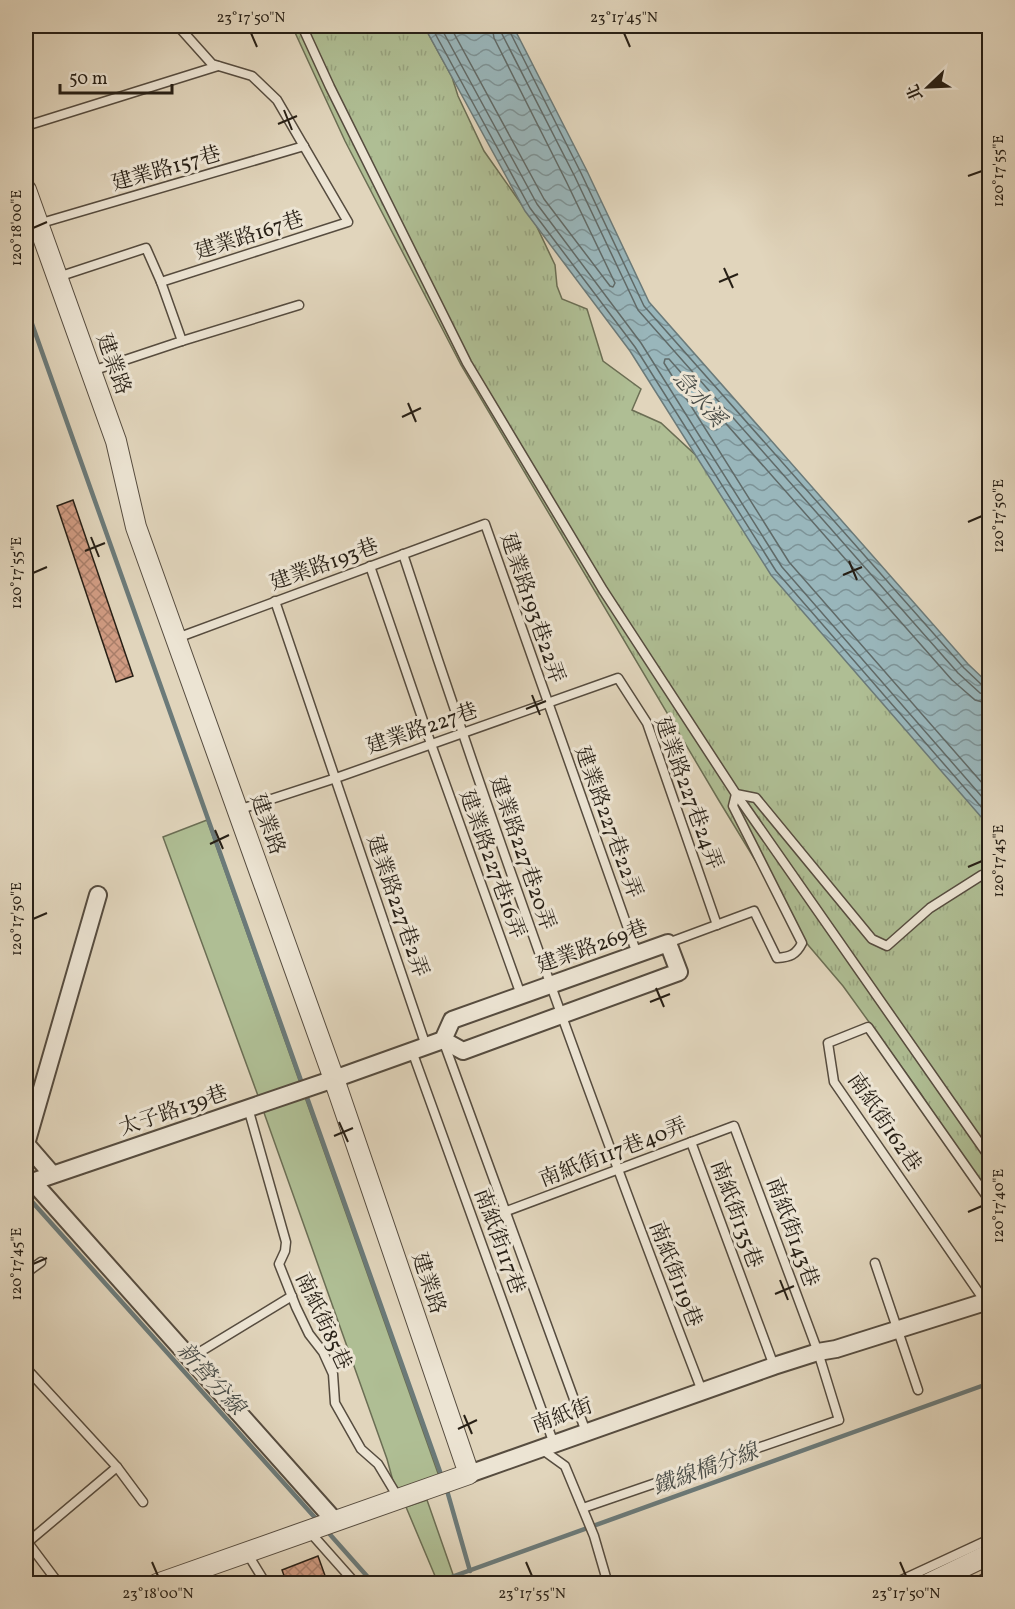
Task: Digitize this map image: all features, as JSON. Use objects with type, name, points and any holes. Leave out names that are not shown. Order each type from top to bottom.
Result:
[{"type":"street","name":"建業路","points":[[26,190],[116,441],[136,527],[334,1079],[469,1474]]},
{"type":"street","points":[[52,1174],[26,1144],[98,895]]},
{"type":"street","name":"建業路269巷","points":[[668,943],[679,972],[463,1052],[443,1040],[452,1020],[668,943]]},
{"type":"street","points":[[334,1079],[443,1040]]},
{"type":"street","name":"太子路139巷","points":[[29,1183],[334,1079]]},
{"type":"street","points":[[29,1183],[190,1358],[335,1521]]},
{"type":"street","name":"南紙街","points":[[157,1584],[774,1366],[987,1305]]},
{"type":"street","points":[[931,1582],[990,1554]]},
{"type":"street","points":[[985,1584],[990,1581]]},
{"type":"lane","points":[[178,26],[212,64],[252,76],[277,100],[304,146]]},
{"type":"lane","points":[[302,26],[467,363],[603,590],[736,794],[990,1158]]},
{"type":"lane","points":[[26,126],[218,66]]},
{"type":"lane","name":"建業路167巷","points":[[161,282],[348,222],[304,146]]},
{"type":"lane","name":"建業路157巷","points":[[38,225],[304,146]]},
{"type":"lane","points":[[57,278],[146,248],[182,341]]},
{"type":"lane","points":[[92,371],[299,305]]},
{"type":"lane","name":"建業路193巷","points":[[176,638],[485,524]]},
{"type":"lane","name":"建業路193巷22弄","points":[[485,524],[548,703]]},
{"type":"lane","name":"建業路227巷20弄","points":[[403,554],[461,734],[560,1016]]},
{"type":"lane","name":"建業路227巷16弄","points":[[370,566],[521,995]]},
{"type":"lane","name":"建業路227巷2弄","points":[[275,601],[336,778],[419,1048]]},
{"type":"lane","name":"建業路227巷","points":[[238,810],[336,778],[618,678]]},
{"type":"lane","name":"建業路227巷24弄","points":[[618,678],[647,723],[717,925]]},
{"type":"lane","name":"建業路227巷22弄","points":[[548,703],[637,954]]},
{"type":"lane","points":[[736,794],[756,798],[872,939],[887,945],[930,908],[982,875]]},
{"type":"lane","points":[[668,943],[754,911],[777,958],[797,953],[802,944],[733,806],[736,794]]},
{"type":"lane","name":"南紙街119巷","points":[[560,1016],[616,1170],[702,1391]]},
{"type":"lane","name":"南紙街162巷","points":[[987,1305],[834,1082],[828,1043],[868,1027],[990,1201]]},
{"type":"lane","name":"南紙街117巷","points":[[443,1040],[586,1432]]},
{"type":"lane","name":"南紙街117巷","points":[[419,1048],[547,1446]]},
{"type":"lane","name":"南紙街85巷","points":[[248,1108],[286,1242],[279,1264],[309,1334],[323,1352],[333,1374],[335,1403],[361,1449],[408,1496]]},
{"type":"lane","name":"南紙街117巷40弄","points":[[504,1212],[734,1125]]},
{"type":"lane","name":"南紙街143巷","points":[[583,1508],[839,1420],[819,1352],[734,1125]]},
{"type":"lane","name":"南紙街135巷","points":[[691,1142],[774,1366]]},
{"type":"lane","points":[[26,1273],[41,1262]]},
{"type":"lane","points":[[875,1263],[918,1390]]},
{"type":"lane","points":[[190,1358],[292,1296]]},
{"type":"lane","points":[[26,1368],[117,1467],[143,1502]]},
{"type":"lane","points":[[547,1446],[565,1466],[594,1536],[608,1584]]},
{"type":"lane","points":[[59,1584],[27,1541],[117,1467]]},
{"type":"lane","points":[[308,1530],[356,1584]]},
{"type":"lane","points":[[894,1584],[990,1539]]},
{"type":"lane","points":[[247,1552],[266,1584]]},
{"type":"green space","points":[[292,26],[424,26],[452,77],[458,96],[484,151],[536,225],[555,265],[557,286],[562,299],[587,309],[603,361],[641,389],[632,410],[661,423],[785,538],[989,767],[989,1202],[921,1094],[843,986],[803,939],[718,799],[461,365],[345,141]]},
{"type":"green space","points":[[207,820],[440,1479],[396,1492],[387,1459],[257,1093],[163,837]]},
{"type":"green space","points":[[427,1500],[456,1583],[438,1583],[406,1507]]},
{"type":"water","name":"急水溪","points":[[424,26],[513,26],[587,171],[649,302],[968,664],[989,684],[989,826],[771,575],[630,351],[525,211]]},
{"type":"building","points":[[73,500],[133,676],[116,682],[57,506]]},
{"type":"building","points":[[318,1556],[328,1584],[287,1584],[282,1570]]},
{"type":"waterway","points":[[26,307],[443,1480]]},
{"type":"waterway","name":"新營分線","points":[[26,1195],[318,1521]]},
{"type":"waterway","name":"鐵線橋分線","points":[[432,1584],[990,1383]]},
{"type":"waterway","points":[[446,1487],[470,1571]]},
{"type":"waterway","name":"新營分線","points":[[326,1530],[374,1584]]}]
